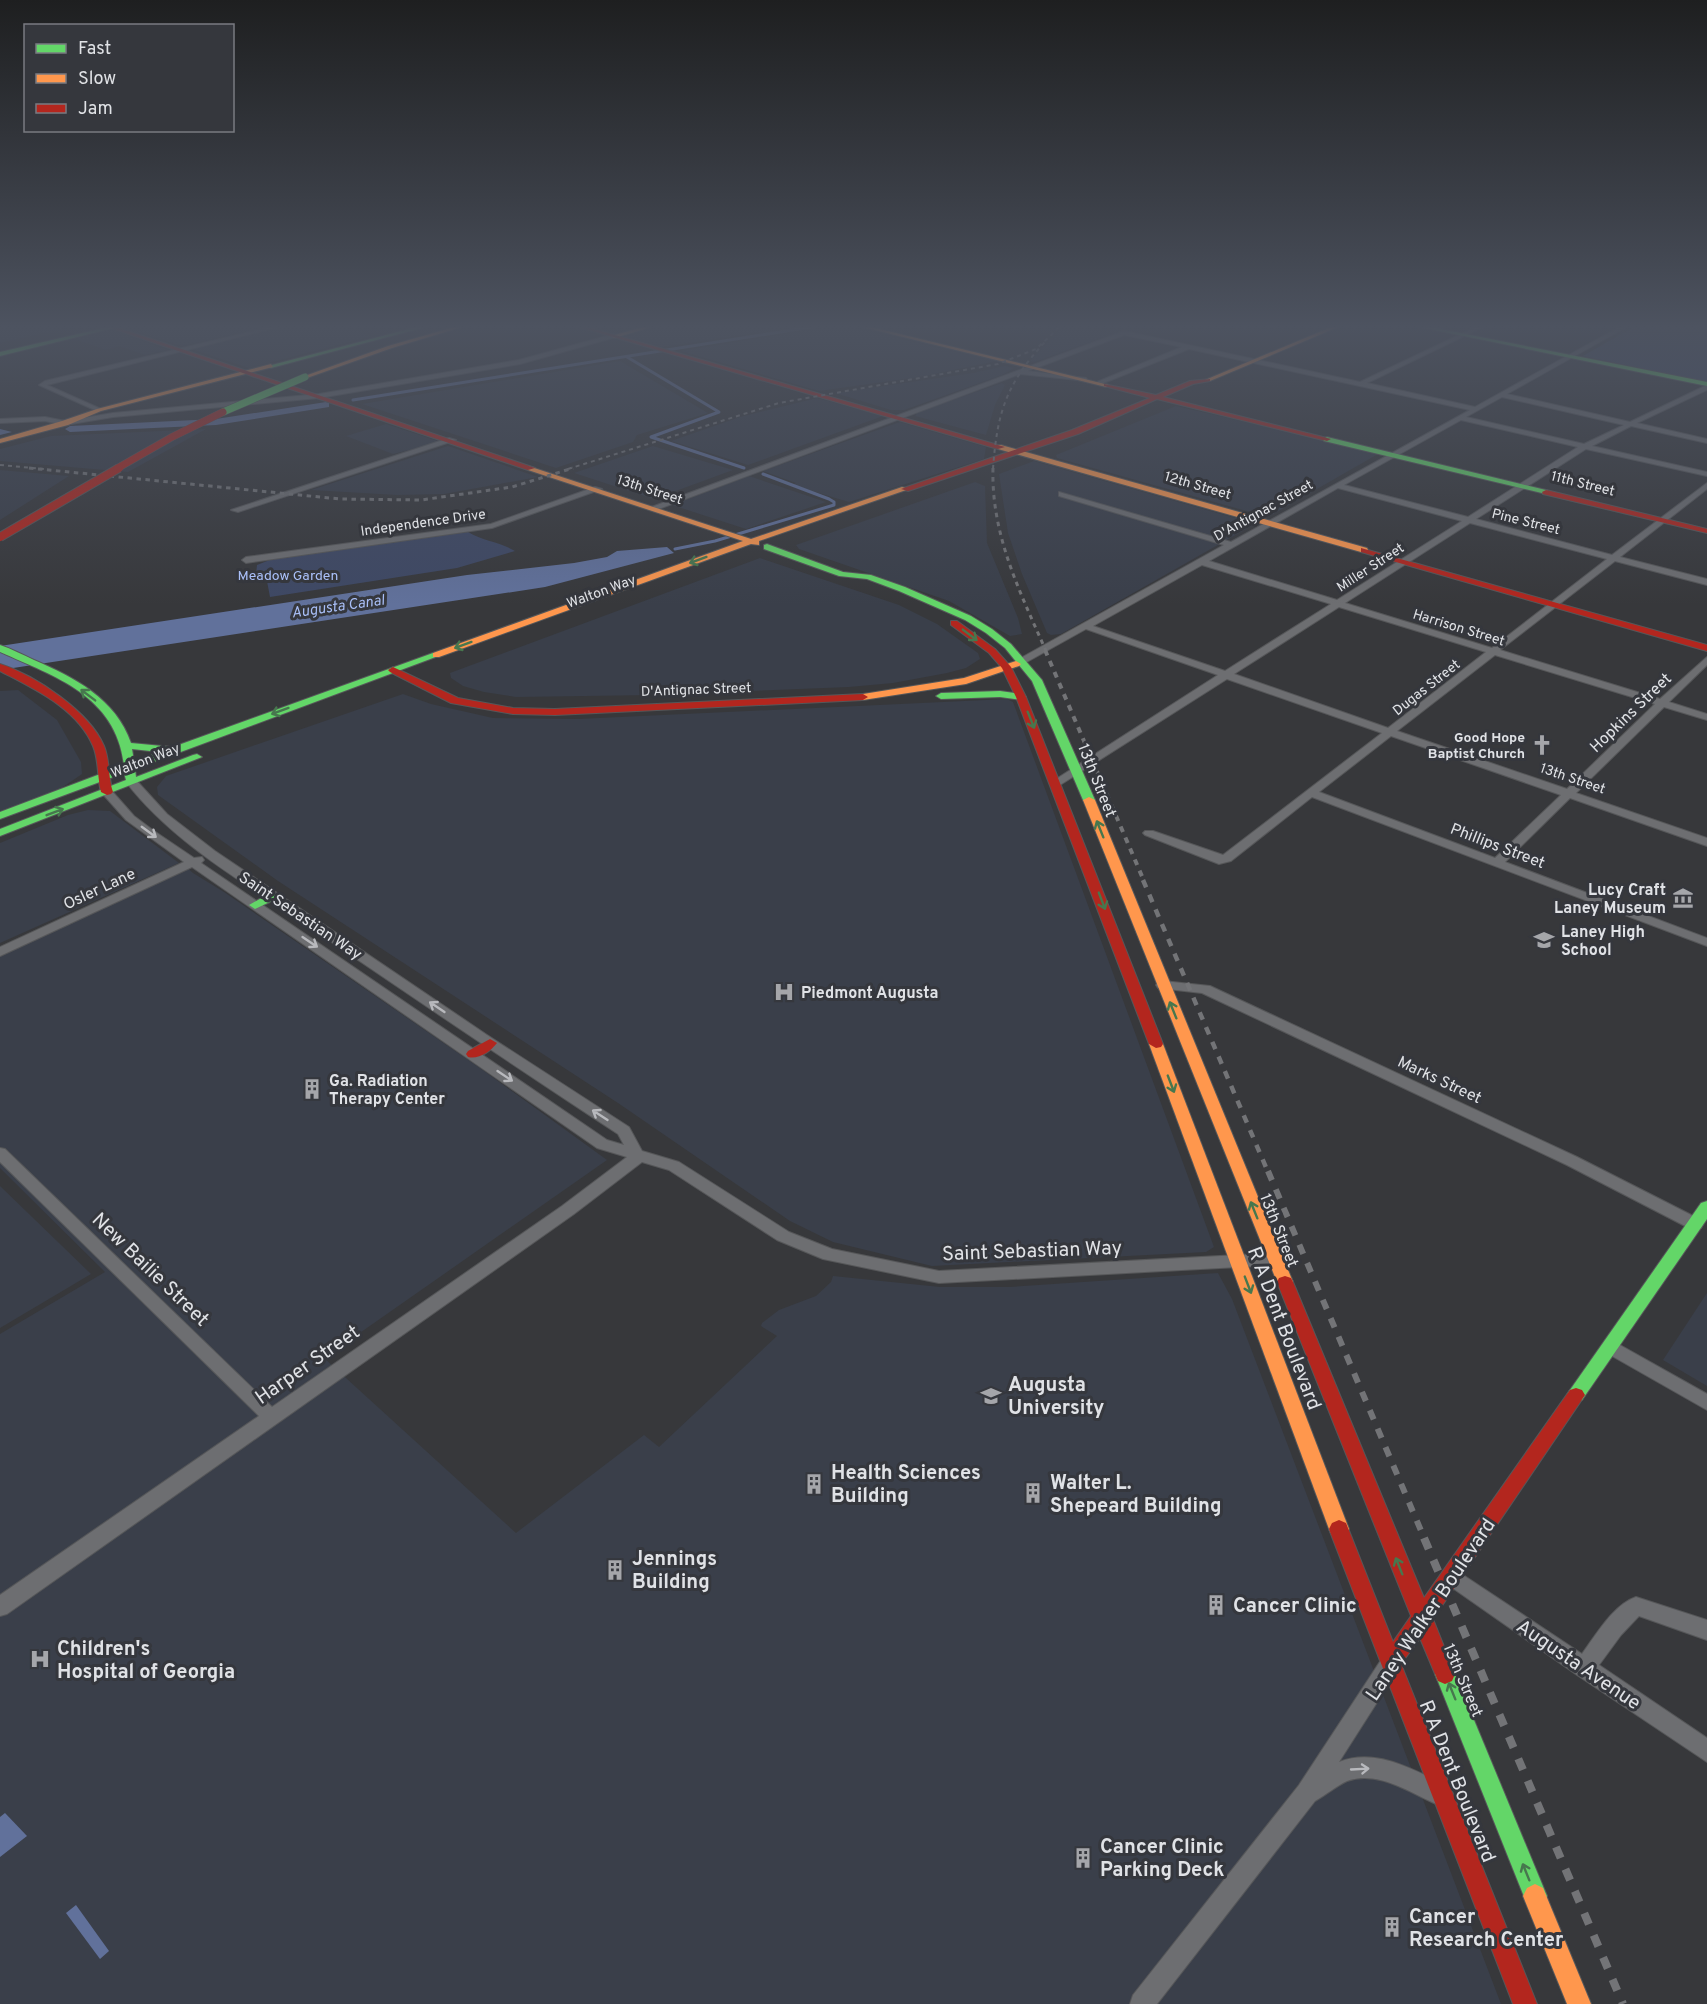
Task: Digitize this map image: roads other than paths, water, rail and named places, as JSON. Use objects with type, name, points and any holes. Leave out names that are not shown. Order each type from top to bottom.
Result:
[{"type":"main road","points":[[26,434],[42,426],[44,423],[37,419]]},
{"type":"main road","points":[[0,441],[77,419]]},
{"type":"main road","points":[[0,525],[160,433],[195,419]]},
{"type":"main road","points":[[0,537],[172,437],[210,419]]},
{"type":"main road","name":"13th Street","points":[[388,419],[748,539],[842,574],[880,581],[968,618],[1008,646],[1037,680],[1048,700],[1077,770],[1579,2004]]},
{"type":"main road","name":"12th Street","points":[[902,419],[1707,648]]},
{"type":"main road","name":"Walton Way","points":[[0,833],[748,539],[1018,452],[1109,419]]},
{"type":"main road","name":"Walton Way","points":[[0,816],[182,747],[1037,457],[1138,419]]},
{"type":"main road","name":"11th Street","points":[[1244,419],[1707,531]]},
{"type":"main road","name":"13th Street","points":[[842,574],[856,583],[951,621],[992,651],[1006,667]]},
{"type":"main road","name":"Saint Sebastian Way","points":[[0,648],[77,687],[108,711],[125,742],[132,782]]},
{"type":"main road","name":"D'Antignac Street","points":[[408,672],[454,701],[486,708],[532,712],[872,697],[966,681],[1022,662]]},
{"type":"main road","name":"Saint Sebastian Way","points":[[0,667],[53,694],[83,721],[99,746],[100,778],[107,792]]},
{"type":"main road","name":"D'Antignac Street","points":[[408,672],[477,697],[503,702],[553,703],[860,691],[946,678],[984,667],[1006,667]]},
{"type":"main road","name":"R A Dent Boulevard","points":[[1006,667],[1022,697],[1056,783],[1412,1722],[1446,1798],[1525,2004]]},
{"type":"main road","points":[[872,697],[1000,694],[1022,697]]},
{"type":"main road","points":[[125,742],[152,749],[182,747]]},
{"type":"main road","points":[[255,905],[272,896]]},
{"type":"main road","points":[[473,1054],[490,1043]]},
{"type":"main road","name":"Laney Walker Boulevard","points":[[1391,1662],[1707,1207]]},
{"type":"street","points":[[0,421],[37,419],[65,423],[92,419]]},
{"type":"street","points":[[653,508],[893,419]]},
{"type":"street","name":"D'Antignac Street","points":[[1022,662],[1460,419]]},
{"type":"street","points":[[1463,419],[1707,474]]},
{"type":"street","points":[[1606,419],[1707,441]]},
{"type":"street","name":"Miller Street","points":[[1056,783],[1585,446],[1641,419]]},
{"type":"street","points":[[235,510],[452,440]]},
{"type":"street","name":"Dugas Street","points":[[1149,833],[1219,860],[1227,858],[1707,485]]},
{"type":"street","name":"Pine Street","points":[[1338,486],[1707,582]]},
{"type":"street","name":"Independence Drive","points":[[246,560],[492,526],[598,489]]},
{"type":"street","points":[[1062,494],[1233,545]]},
{"type":"street","name":"Harrison Street","points":[[1203,562],[1707,717]]},
{"type":"street","name":"13th Street","points":[[1088,627],[1707,842]]},
{"type":"street","name":"Hopkins Street","points":[[1498,862],[1707,660]]},
{"type":"street","name":"Saint Sebastian Way","points":[[132,782],[163,816],[211,854],[624,1131],[638,1156]]},
{"type":"street","name":"Saint Sebastian Way","points":[[107,792],[130,818],[193,863],[602,1144],[674,1166],[783,1236],[829,1255],[939,1277],[1275,1259]]},
{"type":"street","name":"Phillips Street","points":[[1311,793],[1707,942]]},
{"type":"street","name":"Osler Lane","points":[[0,951],[211,854]]},
{"type":"street","name":"Marks Street","points":[[1163,985],[1206,989],[1572,1161],[1695,1224]]},
{"type":"street","name":"New Bailie Street","points":[[0,1153],[271,1417]]},
{"type":"street","name":"Harper Street","points":[[0,1607],[568,1210],[638,1156]]},
{"type":"street","points":[[1611,1347],[1707,1403]]},
{"type":"street","name":"Augusta Avenue","points":[[1451,1576],[1707,1751]]},
{"type":"street","points":[[1584,1668],[1614,1628],[1636,1606],[1707,1630]]},
{"type":"street","name":"Laney Walker Boulevard","points":[[1143,2004],[1307,1793],[1391,1662]]},
{"type":"street","points":[[1307,1793],[1349,1770],[1366,1768],[1401,1776],[1446,1798]]},
{"type":"water","name":"Augusta Canal","points":[[667,547],[674,553],[545,587],[0,670],[0,646],[467,575],[574,563],[607,557],[617,551]]},
{"type":"water","points":[[5,1813],[27,1836],[0,1857],[0,1817]]},
{"type":"water","points":[[76,1905],[109,1951],[100,1959],[66,1913]]},
{"type":"waterway","points":[[70,429],[216,422],[239,419]]},
{"type":"waterway","points":[[701,419],[651,437],[744,468]]},
{"type":"waterway","points":[[0,432],[7,432]]},
{"type":"waterway","points":[[675,549],[715,541],[834,505],[834,502],[829,499],[763,474]]},
{"type":"railway","points":[[568,469],[729,419]]},
{"type":"railway","points":[[993,469],[1000,419]]},
{"type":"railway","points":[[0,465],[44,469]]},
{"type":"railway","points":[[29,468],[340,499],[421,500],[512,487],[573,468]]},
{"type":"railway","points":[[993,469],[997,517],[1002,540],[1017,585],[1046,651]]},
{"type":"railway","points":[[1045,650],[1144,881]]},
{"type":"railway","points":[[1143,880],[1268,1172]]},
{"type":"railway","points":[[1268,1171],[1425,1540]]},
{"type":"railway","points":[[1424,1538],[1623,2004]]},
{"type":"place","name":"Good Hope Baptist Church","points":[[1542,745]]},
{"type":"place","name":"Lucy Craft Laney Museum","points":[[1683,898]]},
{"type":"place","name":"Laney High School","points":[[1544,940]]},
{"type":"place","name":"Piedmont Augusta","points":[[784,992]]},
{"type":"place","name":"Ga. Radiation Therapy Center","points":[[312,1089]]},
{"type":"place","name":"Augusta University","points":[[991,1396]]},
{"type":"place","name":"Health Sciences Building","points":[[814,1484]]},
{"type":"place","name":"Walter L. Shepeard Building","points":[[1033,1493]]},
{"type":"place","name":"Jennings Building","points":[[615,1570]]},
{"type":"place","name":"Cancer Clinic","points":[[1216,1605]]},
{"type":"place","name":"Children's Hospital of Georgia","points":[[40,1659]]},
{"type":"place","name":"Cancer Clinic Parking Deck","points":[[1083,1858]]},
{"type":"place","name":"Cancer Research Center","points":[[1392,1927]]},
{"type":"park label","name":"Meadow Garden","points":[[288,575]]}]
